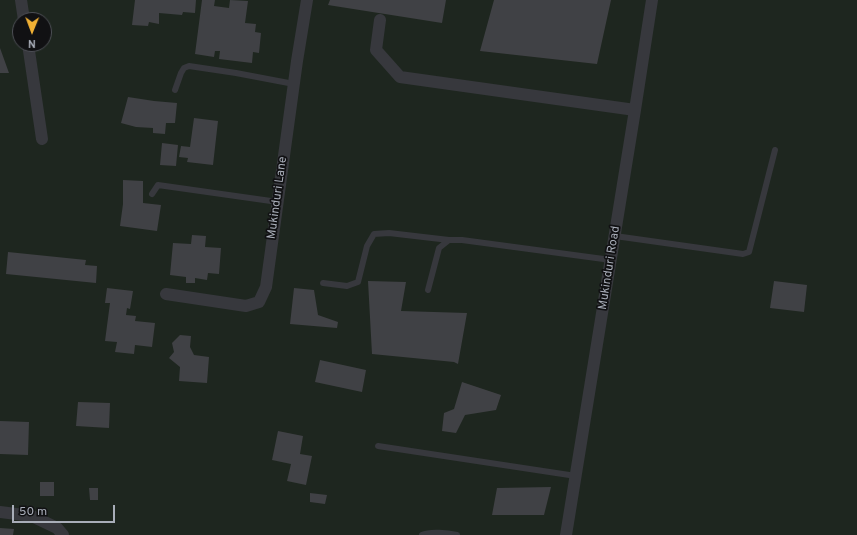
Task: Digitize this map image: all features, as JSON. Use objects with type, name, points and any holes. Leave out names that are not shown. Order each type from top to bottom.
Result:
[{"type":"street","points":[[21,0],[23,12]]},
{"type":"street","name":"Mukinduri Lane","points":[[166,294],[246,306],[259,302],[266,287],[307,0]]},
{"type":"street","name":"Mukinduri Road","points":[[566,535],[652,0]]},
{"type":"street","points":[[380,20],[376,50],[400,77],[635,110]]},
{"type":"street","points":[[29,52],[42,139]]},
{"type":"street","points":[[0,512],[32,516],[57,528],[63,535]]},
{"type":"lane","points":[[175,90],[181,73],[184,68],[189,66],[294,84]]},
{"type":"lane","points":[[615,236],[743,254],[749,252],[775,150]]},
{"type":"lane","points":[[152,194],[158,185],[278,202]]},
{"type":"lane","points":[[323,283],[347,286],[358,282],[367,246],[374,234],[389,233],[449,240],[462,240],[611,260]]},
{"type":"lane","points":[[428,290],[439,248],[449,240]]},
{"type":"lane","points":[[378,446],[576,476]]},
{"type":"lane","points":[[422,535],[426,533],[457,535]]},
{"type":"shaded area","points":[[0,0],[857,0],[857,535],[0,535]]},
{"type":"building","points":[[135,0],[196,0],[195,13],[183,12],[182,15],[159,13],[159,24],[149,22],[148,26],[132,25]]},
{"type":"building","points":[[202,0],[215,0],[214,6],[229,8],[230,0],[248,1],[245,23],[256,24],[255,32],[261,33],[259,53],[253,52],[252,63],[219,59],[220,51],[215,51],[214,57],[195,54]]},
{"type":"building","points":[[330,0],[446,0],[442,23],[328,5]]},
{"type":"building","points":[[494,0],[611,0],[597,64],[480,51]]},
{"type":"building","points":[[0,48],[9,73],[0,73]]},
{"type":"building","points":[[128,97],[177,103],[175,123],[166,123],[165,134],[153,133],[153,128],[136,127],[121,123]]},
{"type":"building","points":[[194,118],[218,121],[213,165],[187,162],[188,158],[179,157],[181,146],[190,147]]},
{"type":"building","points":[[162,143],[178,145],[176,166],[160,165]]},
{"type":"building","points":[[123,180],[143,181],[143,203],[161,205],[157,231],[120,226],[123,204]]},
{"type":"building","points":[[192,235],[206,236],[205,247],[221,248],[219,274],[208,273],[207,280],[195,278],[195,283],[186,283],[186,277],[170,275],[173,243],[191,244]]},
{"type":"building","points":[[8,252],[86,260],[85,265],[97,266],[96,283],[6,274]]},
{"type":"building","points":[[368,281],[406,282],[401,311],[467,313],[458,364],[454,362],[372,354]]},
{"type":"building","points":[[774,281],[807,285],[804,312],[770,308]]},
{"type":"building","points":[[107,288],[133,291],[130,309],[127,308],[126,315],[136,316],[135,321],[155,323],[152,347],[135,345],[134,354],[115,352],[117,342],[105,341],[110,303],[105,303]]},
{"type":"building","points":[[294,288],[314,290],[318,315],[338,322],[337,328],[290,324]]},
{"type":"building","points":[[180,335],[191,336],[190,347],[194,355],[209,357],[207,383],[179,381],[180,367],[169,358],[174,352],[172,343]]},
{"type":"building","points":[[320,360],[366,370],[362,392],[315,382]]},
{"type":"building","points":[[462,382],[501,395],[496,410],[465,415],[456,433],[442,431],[444,413],[454,409]]},
{"type":"building","points":[[78,402],[110,403],[109,428],[76,426]]},
{"type":"building","points":[[0,421],[29,422],[28,455],[0,454]]},
{"type":"building","points":[[278,431],[303,436],[300,454],[312,456],[306,485],[287,481],[291,464],[272,460]]},
{"type":"building","points":[[40,482],[54,482],[54,496],[40,496]]},
{"type":"building","points":[[551,487],[544,515],[492,515],[497,488]]},
{"type":"building","points":[[89,488],[98,488],[98,500],[90,500]]},
{"type":"building","points":[[310,493],[327,495],[325,504],[310,502]]},
{"type":"building","points":[[0,528],[14,529],[13,535],[0,535]]}]
